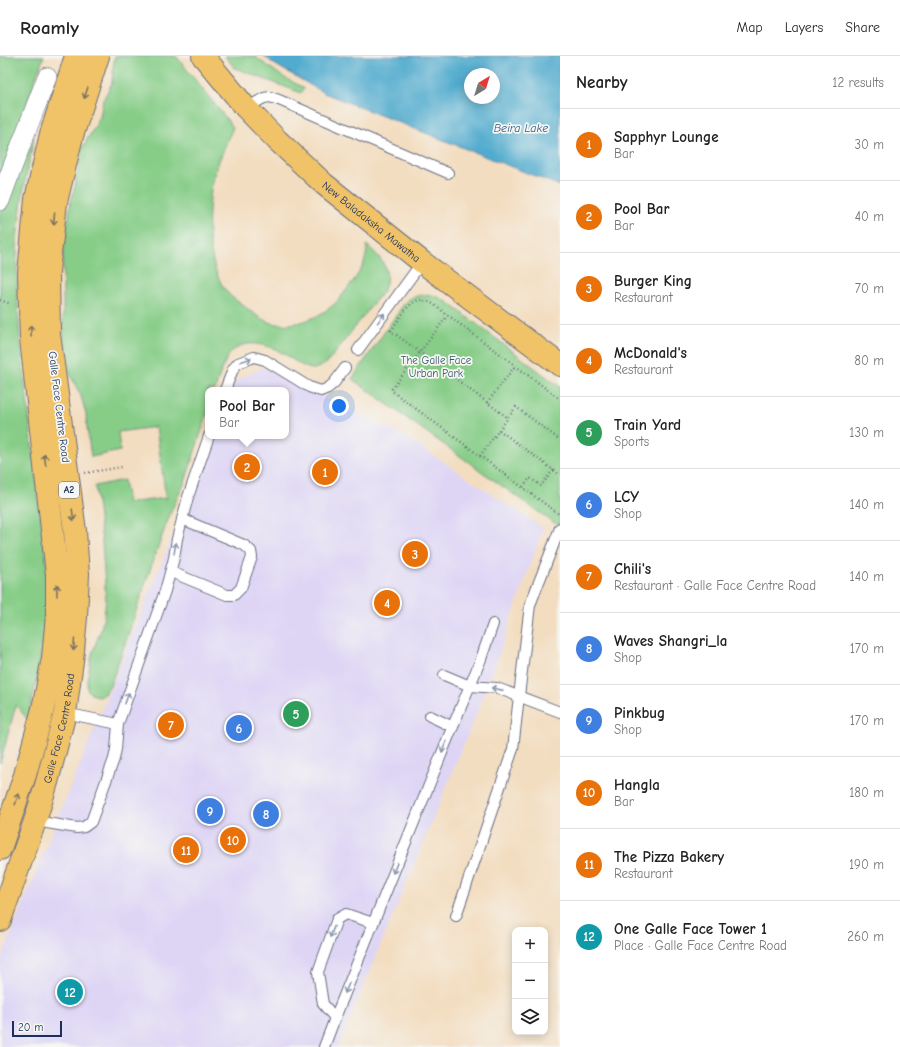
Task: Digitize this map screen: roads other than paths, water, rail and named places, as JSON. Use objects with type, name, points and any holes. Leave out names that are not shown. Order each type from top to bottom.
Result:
[{"type":"main road","name":"Galle Face Centre Road","points":[[0,849],[25,775],[43,709],[54,651],[58,574],[31,339],[28,273],[36,199],[51,134],[76,56]]},
{"type":"main road","name":"Galle Face Centre Road","points":[[0,920],[35,821],[47,782],[65,713],[74,639],[78,574],[75,531],[49,334],[48,271],[56,202],[72,136],[98,56]]},
{"type":"main road","name":"New Baladaksha Mawatha","points":[[203,56],[246,108],[277,140],[324,184],[422,262],[560,365]]},
{"type":"street","points":[[0,201],[47,77]]},
{"type":"lane","points":[[246,108],[264,98],[270,97],[448,174]]},
{"type":"lane","points":[[358,350],[422,262]]},
{"type":"lane","points":[[226,387],[232,369],[238,363],[254,358],[265,360],[309,387],[320,391],[328,388],[334,383],[345,368]]},
{"type":"lane","points":[[35,821],[77,828],[84,827],[91,822],[114,759],[118,724],[165,591],[188,497],[208,439]]},
{"type":"lane","points":[[170,572],[227,595],[234,595],[241,588],[252,557],[251,551],[244,545],[182,519]]},
{"type":"lane","points":[[456,916],[513,749],[530,605],[560,528]]},
{"type":"lane","points":[[324,1047],[494,624]]},
{"type":"lane","points":[[444,675],[470,686],[497,688],[560,712]]},
{"type":"lane","points":[[65,713],[118,724]]},
{"type":"lane","points":[[430,716],[453,727]]},
{"type":"lane","points":[[335,1018],[322,1004],[318,972],[337,920],[346,914],[373,923]]},
{"type":"water","name":"Beira Lake","points":[[264,56],[560,56],[560,186],[324,93],[274,64]]},
{"type":"place","name":"Pool Bar","points":[[247,467]]},
{"type":"place","name":"Sapphyr Lounge","points":[[325,472]]},
{"type":"place","name":"Burger King","points":[[415,554]]},
{"type":"place","name":"McDonald's","points":[[387,603]]},
{"type":"place","name":"Train Yard","points":[[296,714]]},
{"type":"place","name":"Chili's","points":[[171,725]]},
{"type":"place","name":"LCY","points":[[239,728]]},
{"type":"place","name":"Pinkbug","points":[[210,811]]},
{"type":"place","name":"Waves Shangri_la","points":[[266,814]]},
{"type":"place","name":"Hangla","points":[[233,840]]},
{"type":"place","name":"The Pizza Bakery","points":[[186,850]]},
{"type":"place","name":"One Galle Face Tower 1","points":[[70,992]]},
{"type":"park label","name":"The Galle Face Urban Park","points":[[436,366]]}]
